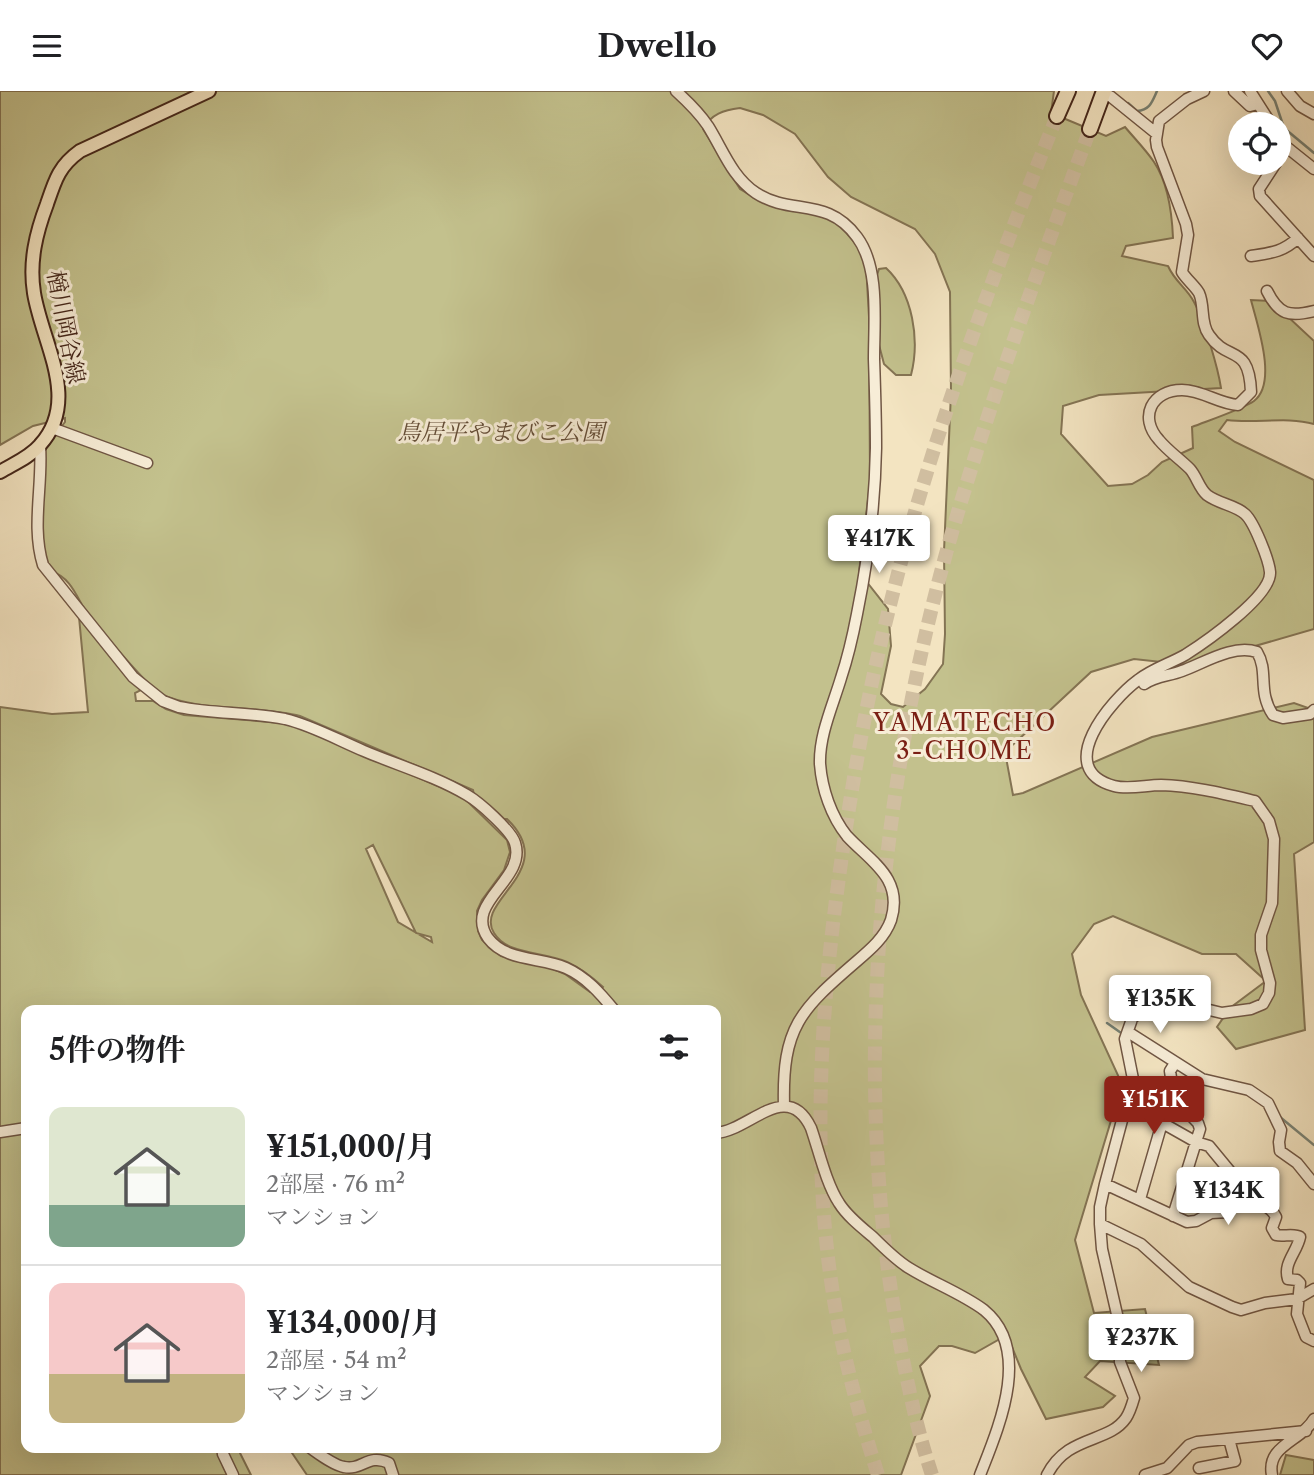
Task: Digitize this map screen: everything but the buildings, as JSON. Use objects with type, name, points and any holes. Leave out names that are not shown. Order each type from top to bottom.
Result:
[{"type":"highway","points":[[1057,116],[1068,91]]},
{"type":"highway","points":[[1090,129],[1107,94]]},
{"type":"main road","name":"楢川岡谷線","points":[[0,473],[40,446],[52,428],[57,414],[57,375],[38,314],[33,291],[32,263],[40,221],[57,175],[67,160],[80,151],[209,91]]},
{"type":"street","points":[[676,91],[707,124],[742,182],[760,196],[772,201],[810,207],[834,216],[856,235],[872,266],[876,449],[873,502],[857,615],[843,673],[823,735],[820,763],[825,791],[837,821],[847,835],[878,864],[887,878],[893,894],[892,917],[884,934],[819,993],[800,1016],[786,1054],[784,1106]]},
{"type":"street","points":[[1047,1475],[1064,1451],[1113,1429],[1125,1420],[1134,1398],[1120,1362],[1119,1323],[1102,1249],[1100,1224],[1100,1207],[1105,1184],[1133,1079],[1125,1039],[1132,1019],[1140,1010],[1159,1002],[1172,1001],[1222,1013],[1251,1009],[1263,1004],[1269,993],[1270,983],[1261,950],[1261,935],[1272,903],[1274,839],[1269,821],[1255,801],[1191,788],[1161,785],[1114,786],[1099,779],[1090,770],[1086,759],[1086,748],[1091,735],[1125,691],[1138,680],[1182,656],[1229,624],[1264,588],[1270,573],[1251,521],[1244,513],[1204,492],[1192,472],[1157,439],[1150,422],[1152,402],[1159,395],[1183,390],[1227,405],[1238,405],[1251,392],[1251,375],[1245,362],[1209,336],[1199,294],[1182,272],[1188,235],[1186,225],[1157,147],[1159,121],[1168,111],[1204,91]]},
{"type":"street","points":[[1234,91],[1250,106],[1258,104]]},
{"type":"street","points":[[1250,91],[1263,112]]},
{"type":"street","points":[[1287,91],[1300,106],[1314,114]]},
{"type":"street","points":[[1107,94],[1157,134]]},
{"type":"street","points":[[1291,150],[1314,169]]},
{"type":"street","points":[[1268,175],[1259,189],[1260,196],[1314,256]]},
{"type":"street","points":[[1251,256],[1287,249],[1298,238]]},
{"type":"street","points":[[1267,291],[1278,309],[1295,316],[1314,311]]},
{"type":"street","points":[[52,428],[147,463]]},
{"type":"street","points":[[40,446],[42,471],[38,549],[43,565],[133,677],[163,701],[179,707],[295,722],[468,795],[511,834],[516,846],[516,861],[511,873],[482,914],[486,935],[493,944],[511,954],[567,968],[587,981],[609,1005]]},
{"type":"street","points":[[1125,691],[1133,690],[1153,678],[1179,672],[1221,655],[1252,650],[1257,652],[1262,660],[1263,695],[1273,715],[1283,718],[1310,714],[1314,710]]},
{"type":"street","points":[[1128,1032],[1202,1079],[1249,1090],[1268,1103],[1281,1130],[1280,1151],[1297,1163],[1314,1184]]},
{"type":"street","points":[[1174,1216],[1200,1129],[1198,1123],[1174,1098],[1170,1071],[1175,1063]]},
{"type":"street","points":[[1105,1184],[1187,1222],[1196,1221],[1211,1213],[1229,1212],[1242,1186],[1209,1146],[1196,1142],[1127,1103]]},
{"type":"street","points":[[721,1132],[736,1127],[769,1109],[784,1106],[797,1111],[809,1124],[838,1201],[852,1218],[908,1268],[982,1309],[999,1331],[1008,1360],[1008,1384],[998,1427],[980,1475]]},
{"type":"street","points":[[1140,1199],[1162,1123]]},
{"type":"street","points":[[0,1132],[21,1129]]},
{"type":"street","points":[[1237,1197],[1263,1204],[1273,1211],[1276,1217],[1272,1228],[1276,1235],[1284,1238],[1294,1235],[1300,1237],[1286,1269],[1288,1279],[1300,1283],[1297,1314],[1303,1333],[1309,1340],[1314,1341]]},
{"type":"street","points":[[1100,1224],[1141,1244],[1189,1287],[1241,1310],[1265,1303],[1297,1299],[1314,1289]]},
{"type":"street","points":[[1272,1475],[1274,1455],[1306,1431],[1314,1419]]},
{"type":"street","points":[[1150,1474],[1167,1468],[1189,1445],[1306,1431]]},
{"type":"street","points":[[1199,1468],[1235,1461],[1229,1439]]},
{"type":"street","points":[[223,1453],[233,1475]]},
{"type":"street","points":[[318,1453],[345,1467],[380,1459],[389,1463],[393,1475]]},
{"type":"street","points":[[323,1453],[329,1460]]},
{"type":"green space","name":"鳥居平やまびこ公園","points":[[0,91],[1054,91],[1051,113],[1106,136],[1125,127],[1151,158],[1163,179],[1173,238],[1126,246],[1122,256],[1168,266],[1198,310],[1221,388],[1099,395],[1063,406],[1061,434],[1108,486],[1132,484],[1148,475],[1162,462],[1193,448],[1192,427],[1249,404],[1261,392],[1264,381],[1264,353],[1251,300],[1271,301],[1314,341],[1314,424],[1227,420],[1219,431],[1235,442],[1314,480],[1314,629],[1189,665],[1134,659],[1091,672],[1005,752],[1013,795],[1152,737],[1294,703],[1314,710],[1314,842],[1294,854],[1305,1030],[1236,1049],[1217,1027],[1230,1008],[1266,981],[1236,954],[1202,954],[1113,916],[1094,924],[1072,954],[1081,995],[1122,1084],[1075,1240],[1094,1313],[1145,1309],[1159,1365],[1100,1361],[1085,1377],[1115,1396],[1103,1407],[1046,1419],[1007,1335],[975,1353],[952,1346],[939,1346],[920,1366],[930,1396],[901,1475],[307,1475],[292,1453],[721,1453],[721,1005],[21,1005],[21,1453],[240,1453],[251,1475],[0,1475],[0,707],[52,714],[88,712],[79,617],[141,690],[135,693],[136,701],[153,701],[184,715],[283,723],[462,796],[507,840],[510,852],[504,870],[477,911],[478,931],[482,940],[501,956],[546,966],[565,974],[590,992],[600,991],[603,987],[572,964],[508,946],[494,933],[491,921],[495,909],[521,869],[525,854],[521,837],[507,819],[501,819],[474,795],[473,790],[300,716],[192,703],[176,700],[155,689],[96,624],[70,585],[51,571],[41,546],[43,450],[65,422],[65,418],[33,426],[0,445]],"holes":[[[740,108],[763,115],[795,134],[828,177],[851,197],[915,229],[935,254],[950,292],[951,393],[944,551],[943,664],[925,689],[903,707],[891,704],[881,694],[891,646],[888,609],[859,572],[870,483],[866,265],[860,249],[839,224],[825,217],[764,203],[740,189],[703,129],[714,116]],[[373,845],[416,932],[398,922],[366,849]],[[417,933],[431,937],[432,942]]]},
{"type":"green space","points":[[886,268],[903,290],[912,318],[915,347],[911,375],[896,375],[884,364],[878,341],[875,281],[879,269]]},
{"type":"green space","points":[[1286,1455],[1314,1460],[1314,1475],[1280,1475]]},
{"type":"waterway","points":[[1128,103],[1137,111],[1145,109],[1157,91]]},
{"type":"waterway","points":[[1268,91],[1275,101],[1284,128],[1314,153]]},
{"type":"waterway","points":[[1107,1023],[1124,1035]]},
{"type":"waterway","points":[[1280,1117],[1314,1145]]},
{"type":"tunnel","points":[[878,1475],[854,1394],[840,1333],[828,1257],[823,1201],[823,1031],[834,918],[862,731],[907,539],[965,356],[1057,116]]},
{"type":"tunnel","points":[[932,1475],[912,1402],[897,1327],[883,1231],[876,1134],[875,1035],[889,837],[904,739],[923,643],[947,550],[996,391],[1090,129]]},
{"type":"district","name":"YAMATECHO 3-CHOME","points":[[965,737]]}]
